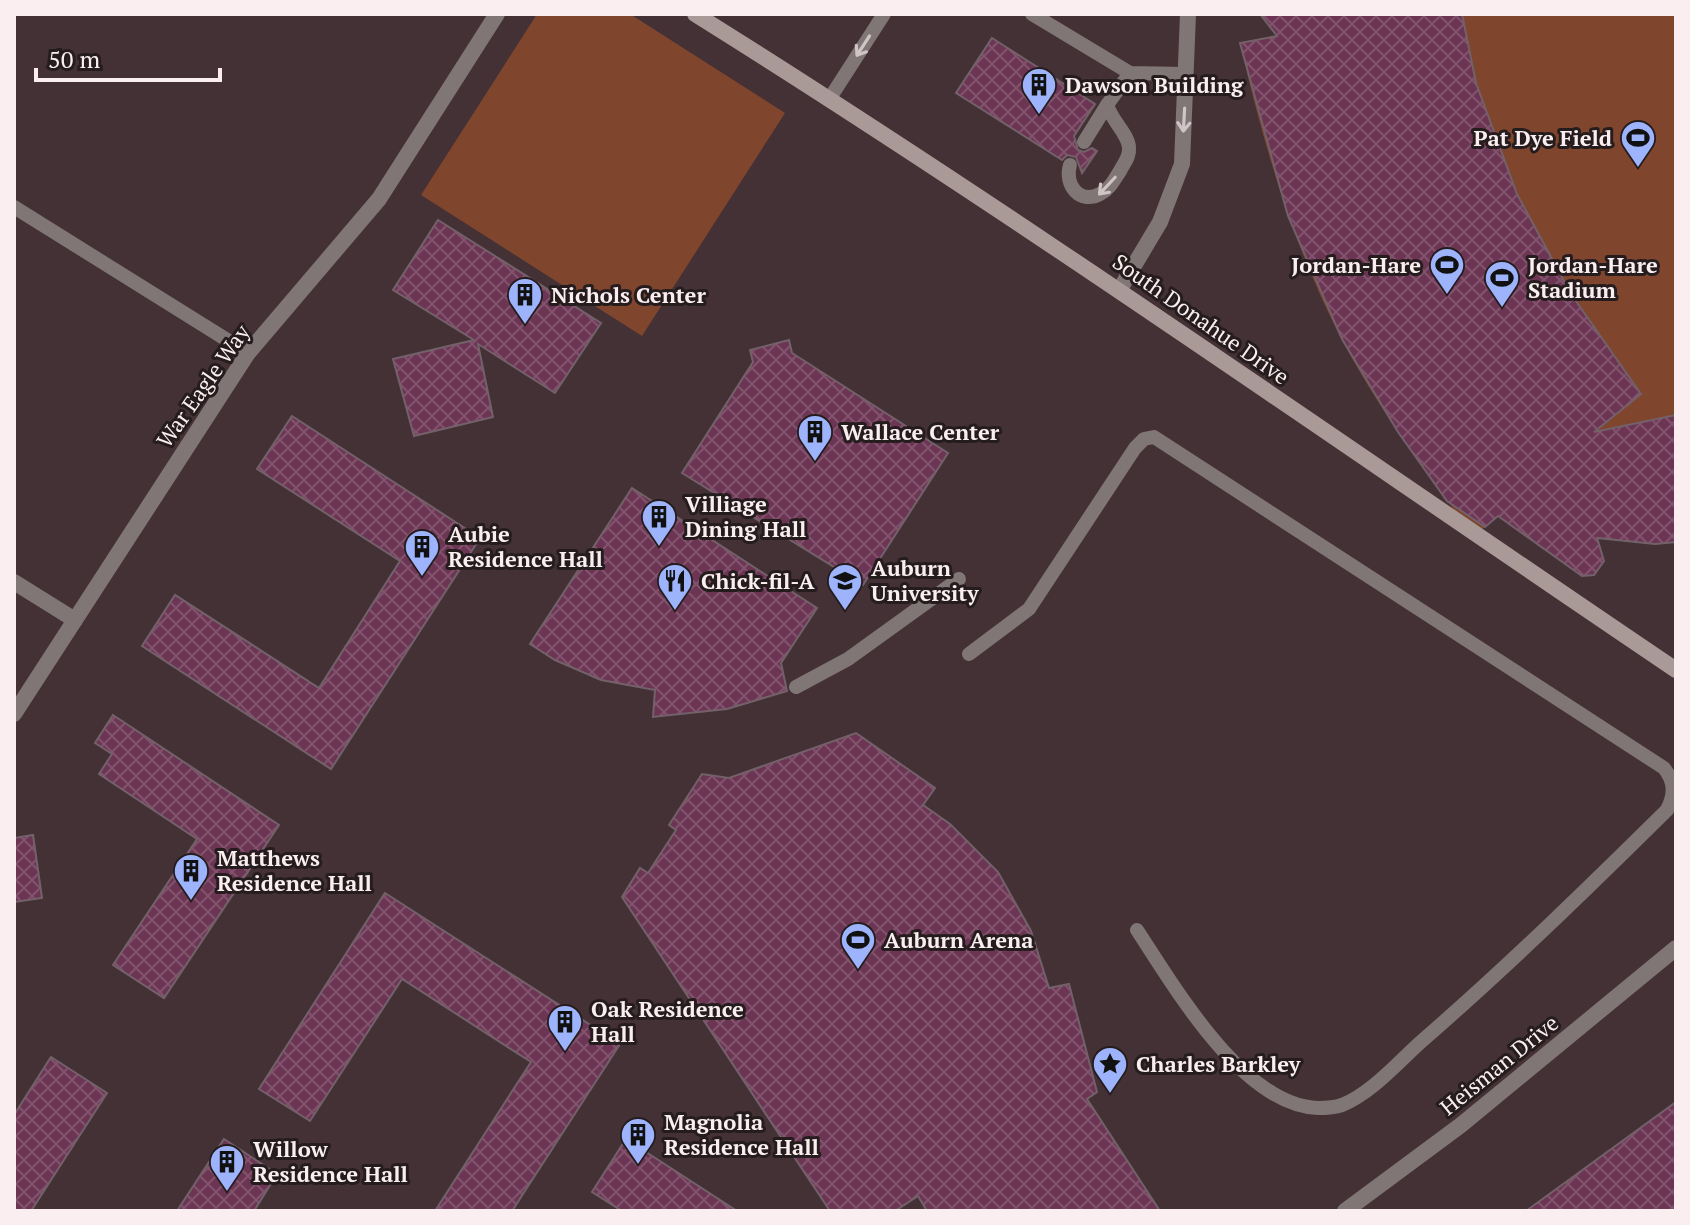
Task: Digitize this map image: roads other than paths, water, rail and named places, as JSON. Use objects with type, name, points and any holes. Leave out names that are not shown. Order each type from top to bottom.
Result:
[{"type":"street","name":"War Eagle Way","points":[[14,714],[248,353],[379,199],[497,14]]},
{"type":"street","name":"South Donahue Drive","points":[[695,14],[830,98],[1120,289],[1360,457],[1676,670]]},
{"type":"street","points":[[1120,289],[1160,222],[1182,164],[1188,14]]},
{"type":"street","points":[[14,582],[75,620]]},
{"type":"street","name":"Heisman Drive","points":[[1345,1211],[1461,1125],[1676,948]]},
{"type":"lane","points":[[830,98],[884,14]]},
{"type":"lane","points":[[1032,14],[1130,73],[1186,74]]},
{"type":"lane","points":[[1084,142],[1130,73]]},
{"type":"lane","points":[[1070,165],[1066,177],[1071,188],[1083,196],[1097,196],[1109,188],[1129,155],[1130,143],[1111,118],[1107,105]]},
{"type":"lane","points":[[14,207],[248,353]]},
{"type":"lane","points":[[969,654],[1029,609],[1135,448],[1144,439],[1154,437],[1664,768],[1671,777],[1672,799],[1667,810],[1556,919],[1442,1024],[1362,1092],[1341,1105],[1318,1108],[1294,1103],[1253,1080],[1217,1044],[1137,930]]},
{"type":"lane","points":[[796,687],[848,659],[959,579]]},
{"type":"place","name":"Dawson Building","points":[[1039,116]]},
{"type":"place","name":"Pat Dye Field","points":[[1638,169]]},
{"type":"place","name":"Jordan-Hare","points":[[1447,296]]},
{"type":"place","name":"Jordan-Hare Stadium","points":[[1502,309]]},
{"type":"place","name":"Nichols Center","points":[[525,326]]},
{"type":"place","name":"Wallace Center","points":[[815,463]]},
{"type":"place","name":"Villiage Dining Hall","points":[[659,548]]},
{"type":"place","name":"Aubie Residence Hall","points":[[422,578]]},
{"type":"place","name":"Chick-fil-A","points":[[675,612]]},
{"type":"place","name":"Auburn University","points":[[845,612]]},
{"type":"place","name":"Matthews Residence Hall","points":[[191,902]]},
{"type":"place","name":"Auburn Arena","points":[[858,971]]},
{"type":"place","name":"Oak Residence Hall","points":[[565,1053]]},
{"type":"place","name":"Charles Barkley","points":[[1110,1095]]},
{"type":"place","name":"Magnolia Residence Hall","points":[[638,1166]]},
{"type":"place","name":"Willow Residence Hall","points":[[227,1193]]}]
